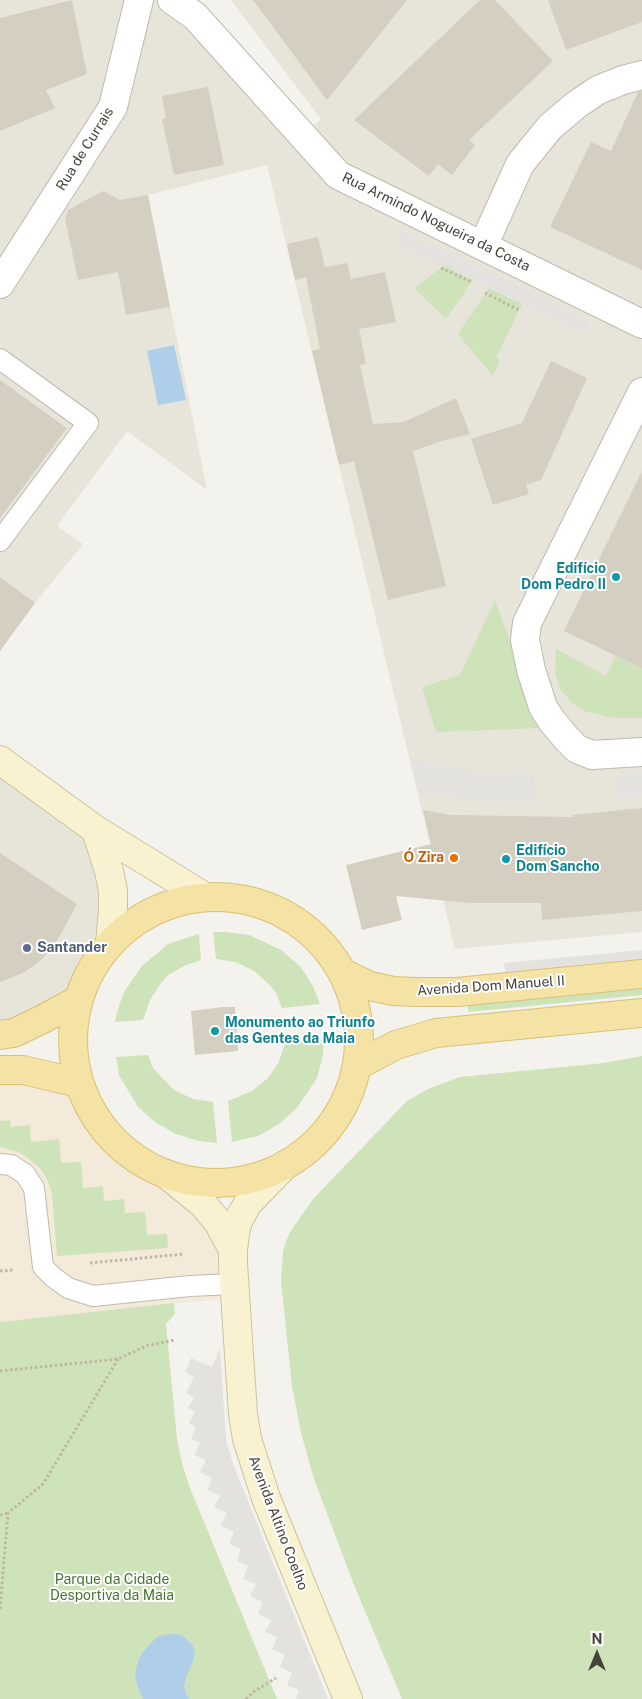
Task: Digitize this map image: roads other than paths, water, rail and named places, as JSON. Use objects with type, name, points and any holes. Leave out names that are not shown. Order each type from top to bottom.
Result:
[{"type":"main road","points":[[0,760],[96,830],[205,897]]},
{"type":"main road","points":[[96,830],[109,871],[113,891],[114,909],[110,944]]},
{"type":"main road","points":[[205,897],[246,900],[285,914],[319,939],[343,972],[359,1017],[358,1065],[348,1100],[328,1132],[300,1157],[267,1175],[230,1183],[198,1183],[166,1174],[137,1160],[112,1139],[92,1113],[79,1083],[72,1042],[78,1000],[91,970],[110,944],[135,922],[164,907],[205,897]]},
{"type":"main road","name":"Avenida Dom Manuel II","points":[[343,972],[370,986],[392,991],[415,992],[457,992],[642,974]]},
{"type":"main road","points":[[0,1035],[14,1033],[44,1020],[78,1000]]},
{"type":"main road","points":[[358,1065],[396,1045],[436,1033],[642,1013]]},
{"type":"main road","points":[[0,1070],[24,1070],[79,1083]]},
{"type":"main road","name":"Avenida Altino Coelho","points":[[285,1165],[248,1203],[238,1220],[233,1250],[242,1414],[247,1438],[266,1498],[348,1699]]},
{"type":"main road","name":"Avenida Altino Coelho","points":[[166,1174],[202,1204],[218,1222],[233,1250]]},
{"type":"street","name":"Rua de Currais","points":[[0,284],[113,107],[139,0]]},
{"type":"street","name":"Rua Armindo Nogueira da Costa","points":[[172,0],[195,16],[338,175],[642,324]]},
{"type":"street","points":[[483,246],[520,164],[550,127],[576,105],[598,90],[623,80],[642,76]]},
{"type":"street","points":[[642,392],[527,623],[525,640],[531,670],[543,707],[567,739],[578,748],[592,755],[642,752]]},
{"type":"lane","points":[[0,359],[88,423],[0,541]]},
{"type":"lane","points":[[0,1164],[11,1165],[25,1174],[34,1188],[44,1267],[53,1277],[68,1288],[94,1296],[190,1286],[234,1284]]},
{"type":"water","points":[[174,345],[186,400],[158,405],[147,351]]},
{"type":"water","points":[[170,1634],[182,1635],[193,1646],[195,1653],[184,1687],[190,1699],[143,1699],[135,1675],[137,1665],[142,1653],[151,1643],[159,1636]]},
{"type":"place","name":"Edifício Dom Pedro II","points":[[616,577]]},
{"type":"place","name":"Ó Zira","points":[[454,858]]},
{"type":"place","name":"Edifício Dom Sancho","points":[[506,859]]},
{"type":"place","name":"Santander","points":[[27,948]]},
{"type":"place","name":"Monumento ao Triunfo das Gentes da Maia","points":[[215,1031]]},
{"type":"park label","name":"Parque da Cidade Desportiva da Maia","points":[[112,1588]]}]
